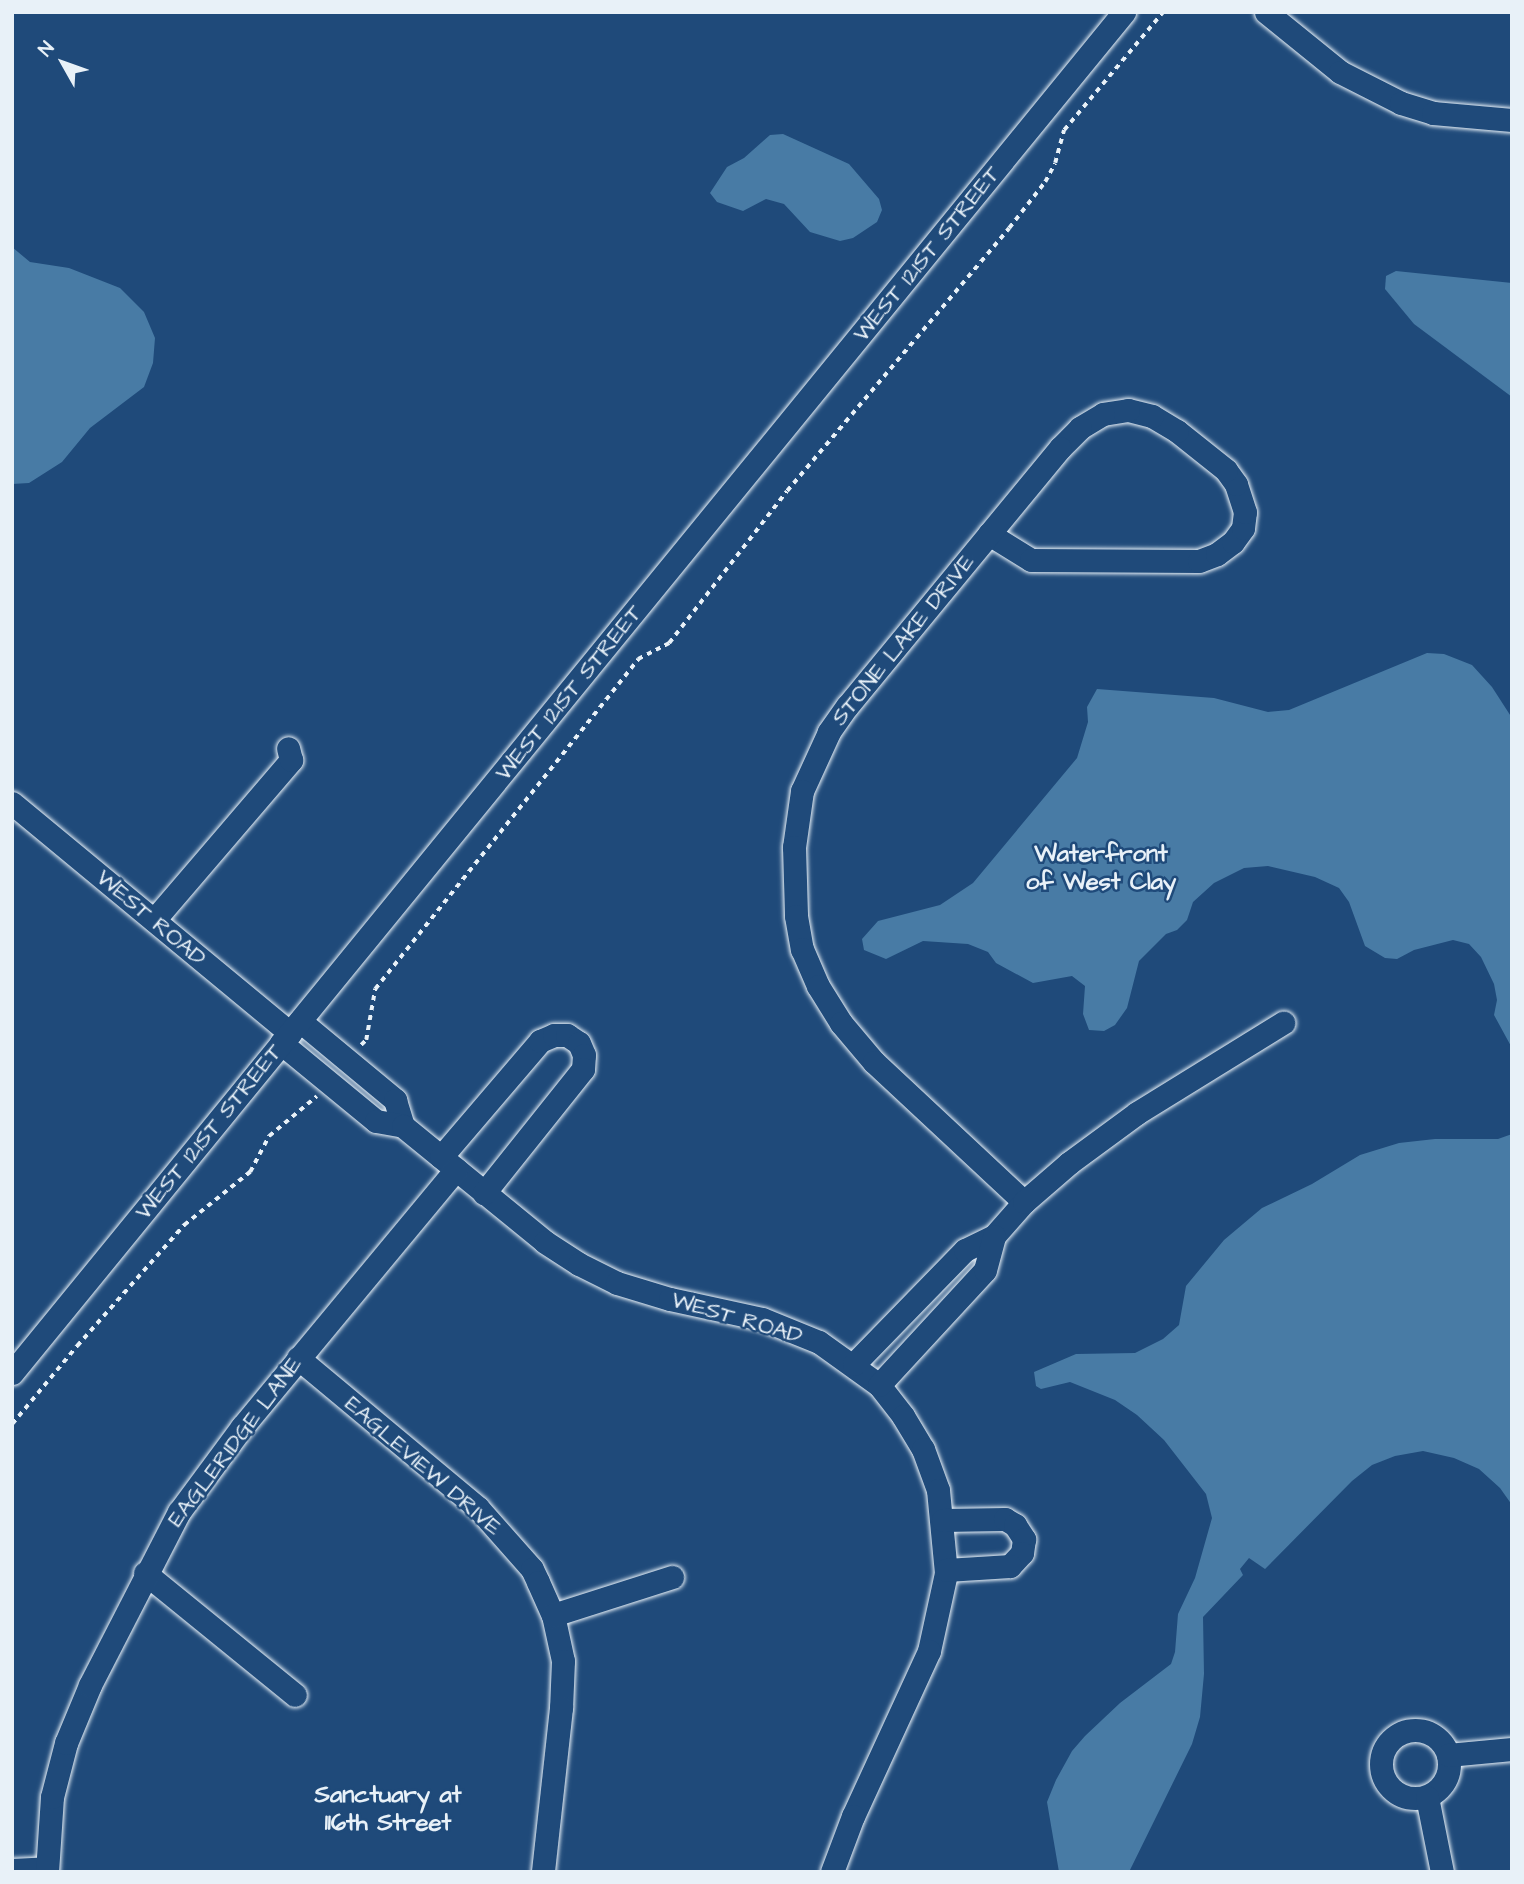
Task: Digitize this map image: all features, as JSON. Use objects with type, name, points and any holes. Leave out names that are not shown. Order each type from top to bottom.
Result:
[{"type":"street","name":"WEST 121ST STREET","points":[[12,1373],[1124,12]]},
{"type":"street","points":[[1266,12],[1340,72],[1401,103],[1433,113],[1512,120]]},
{"type":"street","name":"STONE LAKE DRIVE","points":[[989,534],[1031,560],[1199,561],[1217,554],[1233,542],[1243,528],[1245,512],[1236,484],[1226,470],[1177,431],[1152,416],[1128,410],[1103,414],[1080,428],[989,534],[829,732],[803,791],[794,846],[794,886],[802,950],[818,986],[841,1023],[874,1062],[1024,1202]]},
{"type":"street","points":[[154,920],[291,760],[288,748]]},
{"type":"street","name":"WEST ROAD","points":[[12,803],[290,1032],[376,1121],[403,1126],[545,1242],[617,1283],[773,1323],[819,1342],[854,1364],[879,1385],[923,1449],[938,1490],[946,1570],[937,1626],[929,1651],[853,1816],[833,1872]]},
{"type":"street","points":[[854,1364],[965,1250],[994,1236],[1024,1202],[1118,1126],[1283,1023]]},
{"type":"street","name":"EAGLERIDGE LANE","points":[[47,1870],[52,1797],[66,1743],[90,1685],[145,1573],[179,1512],[540,1041],[554,1035],[567,1035],[579,1043],[584,1055],[583,1069],[484,1192]]},
{"type":"street","points":[[879,1385],[985,1270],[994,1236]]},
{"type":"street","name":"EAGLEVIEW DRIVE","points":[[298,1359],[485,1515],[532,1569],[553,1615],[563,1661],[561,1708],[542,1872]]},
{"type":"street","points":[[943,1520],[1005,1519],[1015,1525],[1024,1539],[1022,1553],[1010,1566],[946,1570]]},
{"type":"street","points":[[145,1573],[295,1695]]},
{"type":"street","points":[[553,1615],[672,1577]]},
{"type":"street","points":[[1424,1731],[1443,1744],[1448,1755],[1448,1775],[1443,1784],[1427,1797],[1415,1798],[1393,1791],[1381,1771],[1385,1748],[1402,1733],[1424,1731]]},
{"type":"street","points":[[1448,1755],[1512,1749]]},
{"type":"street","points":[[1427,1797],[1442,1872]]},
{"type":"street","points":[[12,1870],[47,1870]]},
{"type":"path","points":[[638,659],[668,643],[787,491],[1009,228],[1045,183],[1055,163],[1063,130],[1163,12]]},
{"type":"water","points":[[783,134],[849,164],[879,199],[882,210],[877,222],[853,238],[840,241],[810,232],[784,204],[766,199],[743,211],[717,202],[710,193],[727,167],[744,158],[770,135]]},
{"type":"water","points":[[12,247],[30,262],[69,268],[120,288],[144,312],[155,338],[153,363],[144,387],[90,428],[62,462],[29,483],[12,484]]},
{"type":"water","points":[[1396,271],[1512,283],[1512,397],[1414,324],[1385,289],[1386,276]]},
{"type":"water","points":[[1427,653],[1444,654],[1472,665],[1492,687],[1512,718],[1512,1048],[1494,1015],[1497,1000],[1494,984],[1481,957],[1469,944],[1453,940],[1414,950],[1397,959],[1385,958],[1365,946],[1349,902],[1339,888],[1315,877],[1268,866],[1244,868],[1214,883],[1193,902],[1187,920],[1177,930],[1166,934],[1139,961],[1127,1008],[1115,1025],[1104,1031],[1089,1030],[1083,1014],[1085,986],[1072,976],[1033,983],[996,963],[988,952],[968,944],[923,941],[886,959],[864,950],[862,939],[878,921],[940,905],[973,883],[1077,758],[1088,722],[1087,707],[1097,689],[1214,698],[1268,712],[1289,710]]},
{"type":"water","points":[[1512,1134],[1512,1505],[1500,1488],[1479,1469],[1454,1458],[1423,1451],[1395,1456],[1372,1465],[1352,1481],[1265,1569],[1249,1558],[1240,1569],[1243,1575],[1203,1617],[1204,1674],[1200,1717],[1192,1744],[1129,1872],[1059,1872],[1047,1802],[1056,1780],[1072,1751],[1085,1736],[1120,1703],[1171,1664],[1175,1652],[1178,1614],[1195,1578],[1212,1518],[1206,1494],[1164,1440],[1137,1415],[1115,1400],[1070,1382],[1041,1389],[1036,1386],[1034,1372],[1076,1354],[1135,1353],[1163,1339],[1179,1325],[1186,1286],[1224,1240],[1262,1208],[1312,1184],[1360,1155],[1399,1143],[1435,1139],[1498,1139]]},
{"type":"district","name":"Waterfront of West Clay","points":[[1101,869]]},
{"type":"district","name":"Sanctuary at 116th Street","points":[[388,1810]]}]
